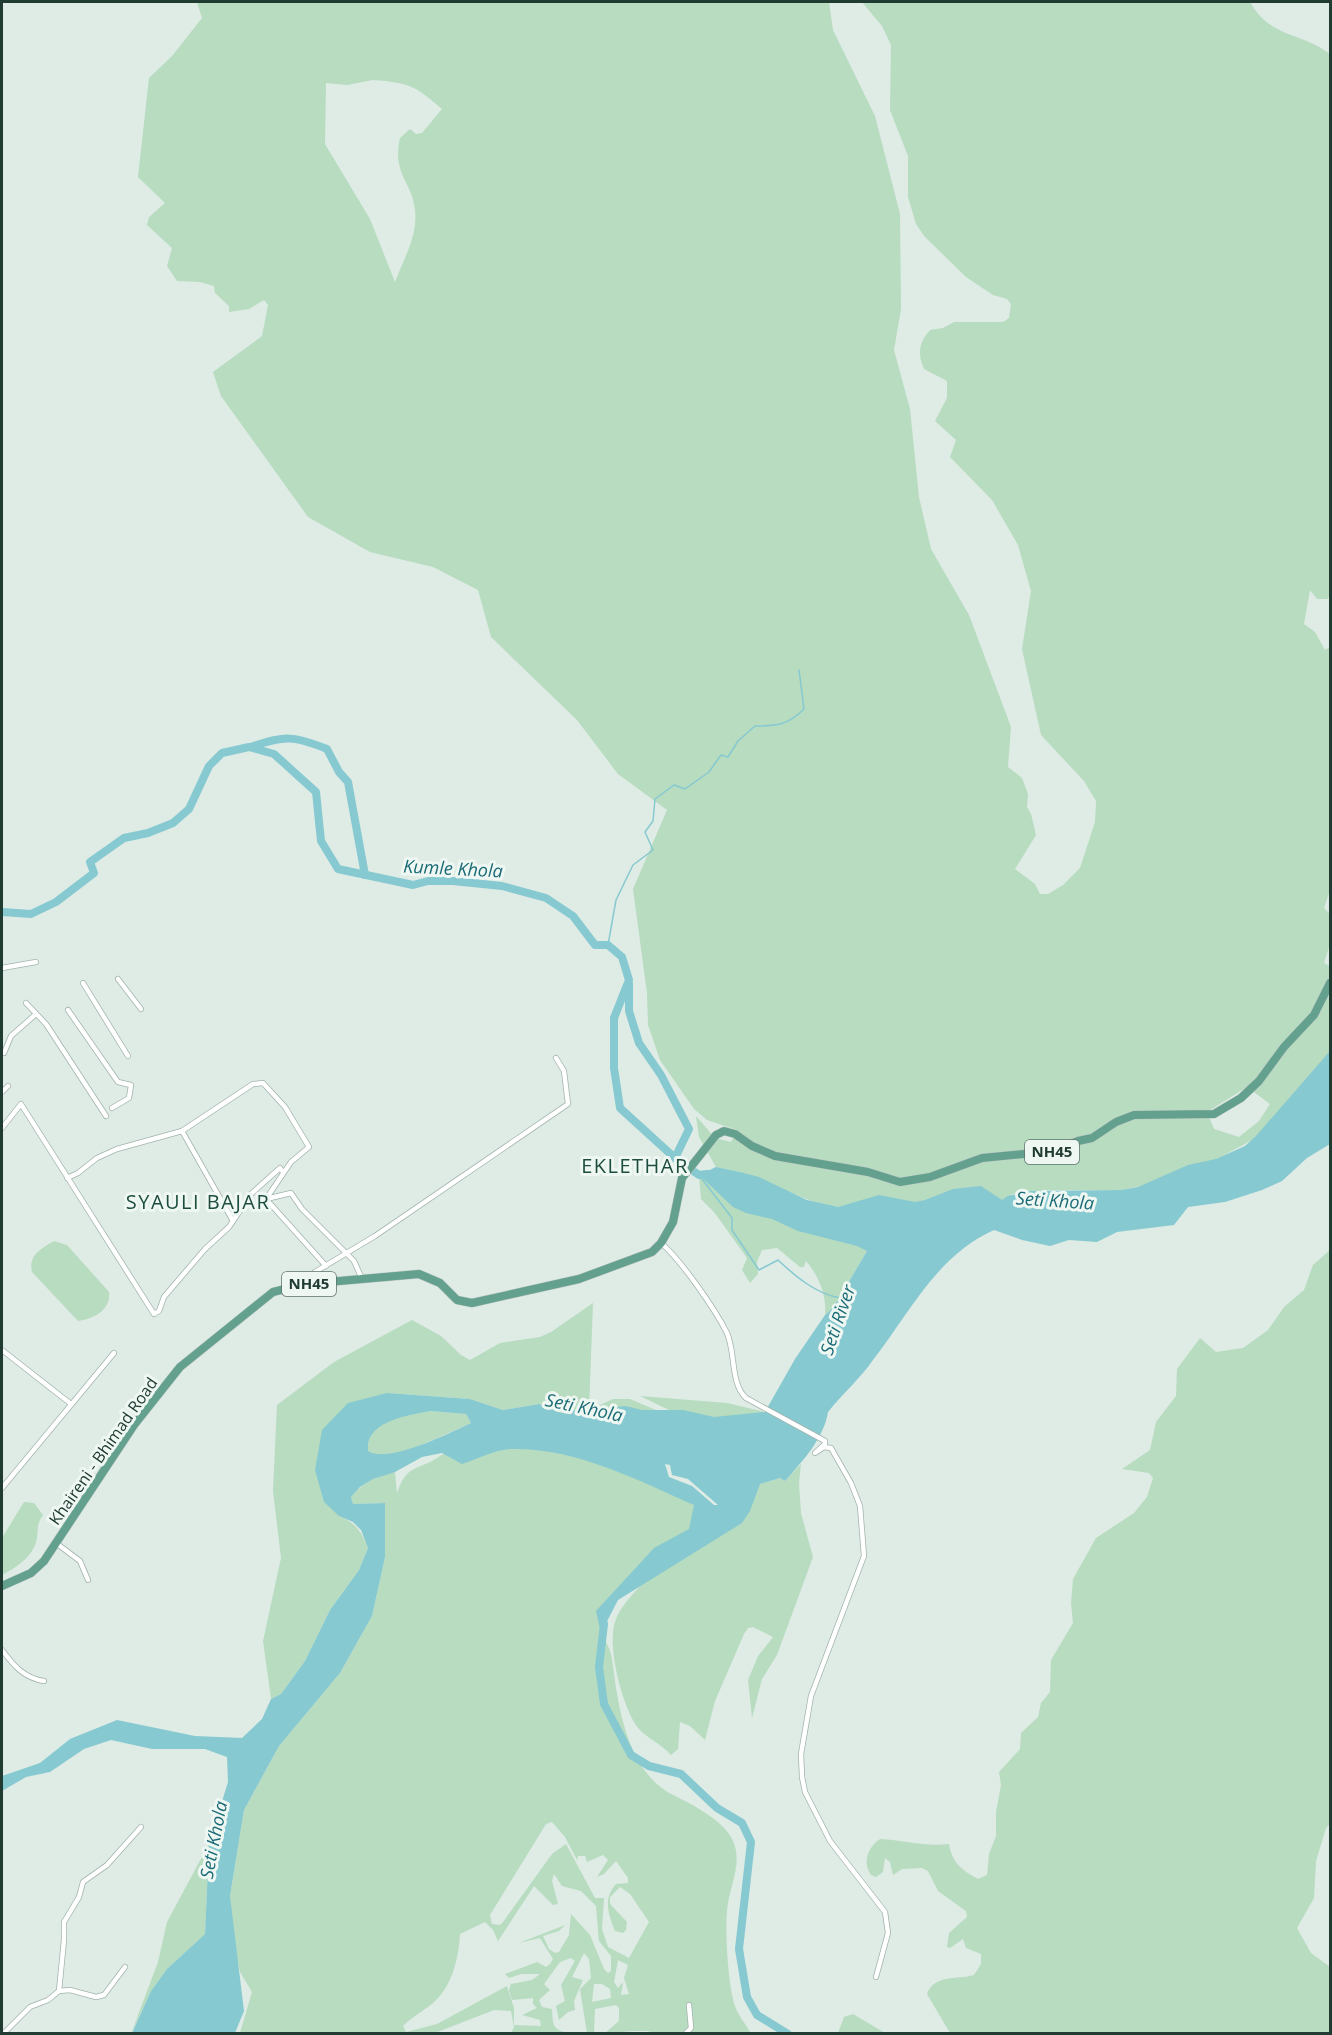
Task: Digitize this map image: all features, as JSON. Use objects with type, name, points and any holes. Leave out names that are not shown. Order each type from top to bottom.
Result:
[{"type":"main road","name":"NH45","points":[[662,1243],[673,1222],[682,1178],[716,1135],[724,1131],[775,1156],[868,1172],[900,1182],[930,1177],[982,1158],[1055,1151],[1078,1141],[1092,1138],[1116,1122],[1134,1115],[1214,1114],[1241,1098],[1259,1081],[1284,1047],[1318,1010],[1330,982]]},
{"type":"main road","name":"Khaireni - Bhimad Road","points":[[2,1586],[34,1571],[56,1543],[134,1425],[180,1366],[273,1292],[305,1284],[419,1274],[440,1283],[457,1300],[472,1304],[598,1274],[652,1252],[662,1243]]},
{"type":"street","points":[[2,968],[36,962]]},
{"type":"street","points":[[118,978],[141,1009]]},
{"type":"street","points":[[83,983],[128,1056]]},
{"type":"street","points":[[26,1003],[36,1014],[106,1116]]},
{"type":"street","points":[[68,1010],[118,1082],[131,1085],[129,1098],[112,1108]]},
{"type":"street","points":[[4,1053],[11,1036],[36,1014]]},
{"type":"street","points":[[305,1284],[315,1272],[347,1253],[568,1104],[564,1071],[556,1058]]},
{"type":"street","points":[[68,1178],[97,1158],[117,1149],[182,1131],[253,1084],[263,1083],[285,1107],[309,1147],[283,1172],[266,1199]]},
{"type":"street","points":[[2,1092],[8,1086]]},
{"type":"street","points":[[2,1128],[21,1104],[154,1314],[159,1311],[164,1297],[233,1221],[251,1194],[280,1168],[283,1172]]},
{"type":"street","points":[[182,1131],[233,1221]]},
{"type":"street","points":[[266,1199],[291,1193],[302,1209],[347,1253],[362,1279]]},
{"type":"street","points":[[266,1199],[326,1266]]},
{"type":"street","points":[[662,1243],[680,1264],[726,1332],[735,1364],[737,1388],[746,1398],[826,1443],[815,1453],[824,1447],[831,1448],[855,1492],[862,1517],[864,1548],[856,1577],[811,1696],[801,1754],[805,1792],[830,1841],[885,1912],[888,1933],[876,1977]]},
{"type":"street","points":[[2,1350],[71,1404]]},
{"type":"street","points":[[2,1488],[114,1353]]},
{"type":"street","points":[[56,1543],[80,1561],[88,1580]]},
{"type":"street","points":[[2,1650],[11,1664],[30,1679],[44,1682]]},
{"type":"street","points":[[59,1991],[64,1940],[63,1922],[79,1897],[83,1882],[107,1865],[141,1827]]},
{"type":"street","points":[[3,2034],[30,2007],[48,2000],[59,1991],[70,1990],[96,1997],[104,1995],[125,1967]]},
{"type":"street","points":[[685,2034],[691,2028],[689,2005]]},
{"type":"green space","points":[[197,2],[829,2],[833,30],[875,116],[900,214],[901,309],[894,350],[910,409],[919,497],[931,549],[969,615],[1011,727],[1008,767],[1022,778],[1028,794],[1027,807],[1036,835],[1015,869],[1035,884],[1040,894],[1048,894],[1063,885],[1080,868],[1095,822],[1096,801],[1084,781],[1041,735],[1022,649],[1031,591],[1018,545],[992,500],[950,457],[956,440],[935,421],[947,398],[947,381],[924,369],[920,358],[921,344],[930,330],[943,328],[954,322],[1003,322],[1009,318],[1011,304],[1007,299],[993,295],[966,277],[925,237],[916,224],[908,197],[908,156],[890,110],[891,45],[882,26],[862,2],[1250,2],[1258,14],[1276,28],[1330,54],[1330,593],[1328,599],[1317,599],[1310,590],[1304,624],[1315,632],[1325,650],[1330,647],[1330,890],[1324,908],[1330,914],[1330,944],[1324,963],[1330,966],[1330,1098],[1217,1159],[1196,1175],[1121,1190],[1045,1190],[1013,1194],[997,1205],[829,1208],[740,1172],[716,1167],[699,1137],[696,1116],[715,1138],[731,1142],[737,1130],[707,1120],[694,1109],[660,1060],[648,1025],[647,993],[633,889],[667,810],[618,774],[577,720],[491,637],[478,590],[433,567],[370,552],[308,517],[221,396],[213,372],[262,336],[268,305],[264,300],[249,309],[229,312],[229,306],[215,293],[214,286],[200,282],[177,281],[167,266],[172,248],[147,225],[149,217],[165,203],[138,177],[149,78],[172,56],[202,18]],"holes":[[[373,80],[404,84],[418,90],[442,109],[422,133],[416,134],[410,129],[400,138],[398,151],[400,169],[413,200],[415,220],[410,247],[395,282],[370,219],[325,144],[326,83],[347,85]],[[1247,1087],[1270,1104],[1259,1121],[1239,1137],[1214,1129],[1207,1112]]]},
{"type":"green space","points":[[699,1175],[874,1244],[867,1251],[834,1307],[825,1315],[823,1294],[811,1267],[806,1261],[804,1267],[800,1267],[777,1248],[762,1250],[757,1262],[758,1274],[750,1283],[742,1270],[747,1258],[714,1212],[701,1199]]},
{"type":"green space","points":[[54,1241],[67,1245],[109,1292],[107,1304],[95,1316],[78,1321],[32,1272],[34,1257]]},
{"type":"green space","points":[[1330,1250],[1330,1824],[1326,1828],[1316,1861],[1314,1898],[1297,1928],[1311,1953],[1330,1967],[1330,2033],[950,2033],[927,1994],[935,1983],[974,1975],[981,1964],[981,1954],[966,1948],[963,1939],[950,1948],[947,1947],[949,1933],[967,1917],[966,1911],[938,1891],[928,1871],[922,1868],[902,1869],[893,1875],[890,1862],[885,1858],[883,1872],[876,1877],[871,1875],[867,1865],[870,1850],[880,1839],[931,1845],[949,1844],[955,1861],[963,1869],[978,1879],[987,1875],[989,1854],[996,1836],[996,1812],[1001,1785],[999,1772],[1020,1749],[1021,1733],[1038,1717],[1041,1703],[1050,1692],[1051,1660],[1073,1623],[1071,1603],[1073,1579],[1096,1538],[1134,1513],[1147,1497],[1153,1478],[1149,1473],[1122,1469],[1150,1450],[1156,1422],[1176,1396],[1177,1369],[1200,1338],[1216,1352],[1243,1348],[1268,1330],[1284,1307],[1304,1290],[1313,1265]]},
{"type":"green space","points":[[593,1303],[589,1410],[613,1399],[630,1399],[663,1413],[604,1415],[575,1410],[561,1413],[539,1404],[503,1410],[470,1399],[387,1393],[339,1516],[357,1528],[368,1548],[359,1570],[330,1610],[305,1661],[281,1694],[271,1699],[263,1641],[281,1558],[273,1491],[277,1405],[334,1362],[412,1320],[441,1336],[461,1355],[470,1360],[500,1343],[540,1337],[551,1332]]},
{"type":"green space","points":[[786,1376],[774,1434],[669,1410],[640,1396],[727,1403],[765,1412]]},
{"type":"green space","points":[[430,1411],[466,1414],[471,1423],[374,1466],[336,1435],[358,1419]]},
{"type":"green space","points":[[469,1439],[576,1453],[714,1505],[724,1505],[643,1568],[600,1617],[600,1629],[611,1653],[617,1696],[627,1735],[644,1770],[657,1784],[721,1824],[735,1846],[737,1855],[735,1873],[727,1911],[728,1959],[735,2006],[751,2033],[658,2034],[641,2031],[605,2033],[619,2021],[619,2008],[616,2005],[595,2009],[594,2033],[587,2033],[580,1989],[591,1978],[589,1959],[584,1953],[572,1977],[583,1980],[574,2001],[575,2010],[568,2012],[559,2020],[556,2006],[565,2001],[561,1985],[575,1961],[571,1958],[560,1962],[544,1984],[550,1990],[539,2000],[542,2007],[552,2009],[554,2026],[569,2033],[511,2033],[514,2027],[511,2011],[494,2010],[435,2033],[240,2033],[252,1992],[240,1972],[233,1938],[230,1896],[244,1810],[279,1746],[340,1673],[372,1616],[385,1557],[385,1503],[353,1504],[351,1497],[370,1480],[395,1472],[397,1494],[409,1472]],"holes":[[[552,1822],[565,1837],[577,1860],[578,1856],[585,1856],[587,1862],[603,1855],[608,1860],[597,1877],[604,1874],[616,1861],[628,1878],[628,1883],[616,1884],[609,1895],[608,1906],[615,1931],[623,1933],[627,1922],[610,1904],[610,1897],[620,1887],[630,1894],[649,1922],[629,1958],[608,1947],[602,1929],[604,1898],[595,1898],[566,1844],[552,1854],[503,1922],[500,1925],[492,1924],[490,1915],[546,1824]],[[554,1874],[562,1886],[581,1891],[596,1906],[599,1941],[611,1956],[611,1971],[608,1973],[604,1969],[590,1935],[571,1914],[569,1935],[559,1952],[555,1953],[549,1949],[543,1936],[559,1931],[565,1925],[519,1943],[540,1938],[553,1959],[550,1964],[546,1967],[537,1962],[505,1974],[509,1978],[521,1974],[540,1974],[532,1980],[511,1984],[509,1990],[512,2000],[533,1998],[533,2004],[537,2008],[522,2015],[540,2020],[541,2026],[514,2025],[514,2008],[507,1986],[437,2024],[406,2032],[403,2026],[433,2003],[450,1980],[456,1962],[460,1934],[485,1922],[493,1930],[498,1941],[534,1886],[553,1905],[558,1904],[552,1881]],[[618,1960],[628,1965],[624,1978],[629,1994],[621,1995],[623,1982],[618,1988],[614,1982]],[[594,1984],[602,1984],[610,1989],[611,1998],[592,2002]]]},
{"type":"green space","points":[[801,1464],[799,1483],[801,1513],[813,1557],[777,1655],[762,1679],[752,1718],[748,1680],[758,1656],[773,1637],[753,1627],[748,1628],[744,1634],[715,1701],[705,1740],[690,1726],[680,1722],[678,1749],[671,1755],[637,1727],[624,1700],[614,1657],[613,1630],[616,1619],[639,1587],[680,1549],[760,1484],[780,1478],[785,1481]]},
{"type":"green space","points":[[24,1502],[34,1503],[43,1515],[39,1523],[37,1538],[29,1556],[2,1575],[2,1538]]},
{"type":"green space","points":[[209,1844],[205,1934],[167,1969],[151,1991],[131,2034],[158,1962],[167,1922]]},
{"type":"green space","points":[[853,2014],[885,2033],[838,2033],[844,2017]]},
{"type":"water","points":[[1330,1051],[1330,1144],[1307,1158],[1282,1181],[1225,1202],[1188,1207],[1174,1225],[1117,1232],[1097,1242],[1069,1240],[1050,1246],[1022,1240],[994,1230],[956,1254],[926,1287],[868,1367],[828,1412],[817,1440],[785,1481],[780,1478],[760,1484],[750,1511],[742,1523],[618,1600],[601,1633],[596,1611],[654,1548],[689,1529],[694,1505],[651,1485],[582,1459],[534,1450],[504,1450],[462,1464],[442,1453],[422,1457],[360,1487],[351,1497],[353,1504],[385,1503],[385,1557],[372,1616],[340,1673],[279,1746],[244,1810],[230,1896],[244,2011],[235,2033],[132,2033],[151,1991],[167,1969],[205,1934],[209,1844],[228,1782],[227,1757],[205,1749],[152,1749],[111,1740],[84,1749],[50,1772],[26,1777],[2,1791],[2,1776],[40,1763],[70,1739],[117,1720],[195,1736],[242,1738],[262,1719],[271,1699],[281,1694],[305,1661],[330,1610],[359,1570],[368,1548],[361,1530],[353,1522],[339,1516],[324,1502],[315,1470],[322,1430],[348,1403],[387,1393],[470,1399],[503,1410],[539,1404],[561,1413],[575,1410],[603,1413],[612,1408],[625,1406],[642,1410],[683,1410],[714,1417],[765,1412],[795,1359],[825,1315],[834,1307],[867,1251],[857,1246],[798,1231],[772,1219],[746,1213],[733,1207],[699,1175],[716,1167],[740,1172],[759,1177],[807,1200],[838,1207],[879,1195],[915,1202],[953,1189],[981,1186],[1002,1200],[1008,1196],[1030,1191],[1121,1190],[1138,1187],[1188,1165],[1216,1159],[1245,1146]],"holes":[[[430,1411],[466,1414],[471,1423],[419,1446],[390,1454],[368,1451],[373,1433],[381,1426],[390,1421]],[[665,1464],[670,1465],[672,1475],[688,1479],[718,1505],[714,1505],[692,1486],[669,1477]]]},
{"type":"waterway","points":[[608,945],[616,900],[633,865],[653,850],[645,832],[653,821],[655,799],[674,785],[685,789],[709,772],[721,755],[728,757],[738,741],[755,726],[782,724],[804,709],[799,670]]},
{"type":"waterway","points":[[251,747],[272,740],[298,739],[327,749],[339,772],[348,782],[365,875]]},
{"type":"waterway","name":"Kumle Khola","points":[[2,912],[31,914],[56,902],[94,873],[90,862],[124,838],[148,833],[173,823],[189,809],[209,766],[222,753],[249,747],[274,754],[316,792],[321,841],[338,869],[413,885],[428,881],[453,881],[502,886],[546,898],[573,916],[595,945],[608,945],[622,957],[629,980],[614,1018],[614,1068],[620,1108],[676,1159],[699,1175],[707,1174]]},
{"type":"waterway","points":[[629,984],[629,1011],[639,1043],[661,1075],[689,1129],[675,1158]]},
{"type":"waterway","name":"Seti River","points":[[699,1175],[732,1218],[732,1230],[759,1270],[778,1260],[814,1288],[840,1298]]},
{"type":"waterway","points":[[604,1624],[599,1667],[604,1704],[631,1755],[649,1766],[681,1774],[717,1808],[742,1823],[751,1842],[739,1949],[747,1997],[757,2015],[788,2034]]},
{"type":"district","name":"EKLETHAR","points":[[635,1166]]},
{"type":"district","name":"SYAULI BAJAR","points":[[198,1202]]},
{"type":"water label","name":"Seti Khola","points":[[1055,1201]]},
{"type":"water label","name":"Seti Khola","points":[[584,1408]]},
{"type":"water label","name":"Seti Khola","points":[[214,1840]]}]
